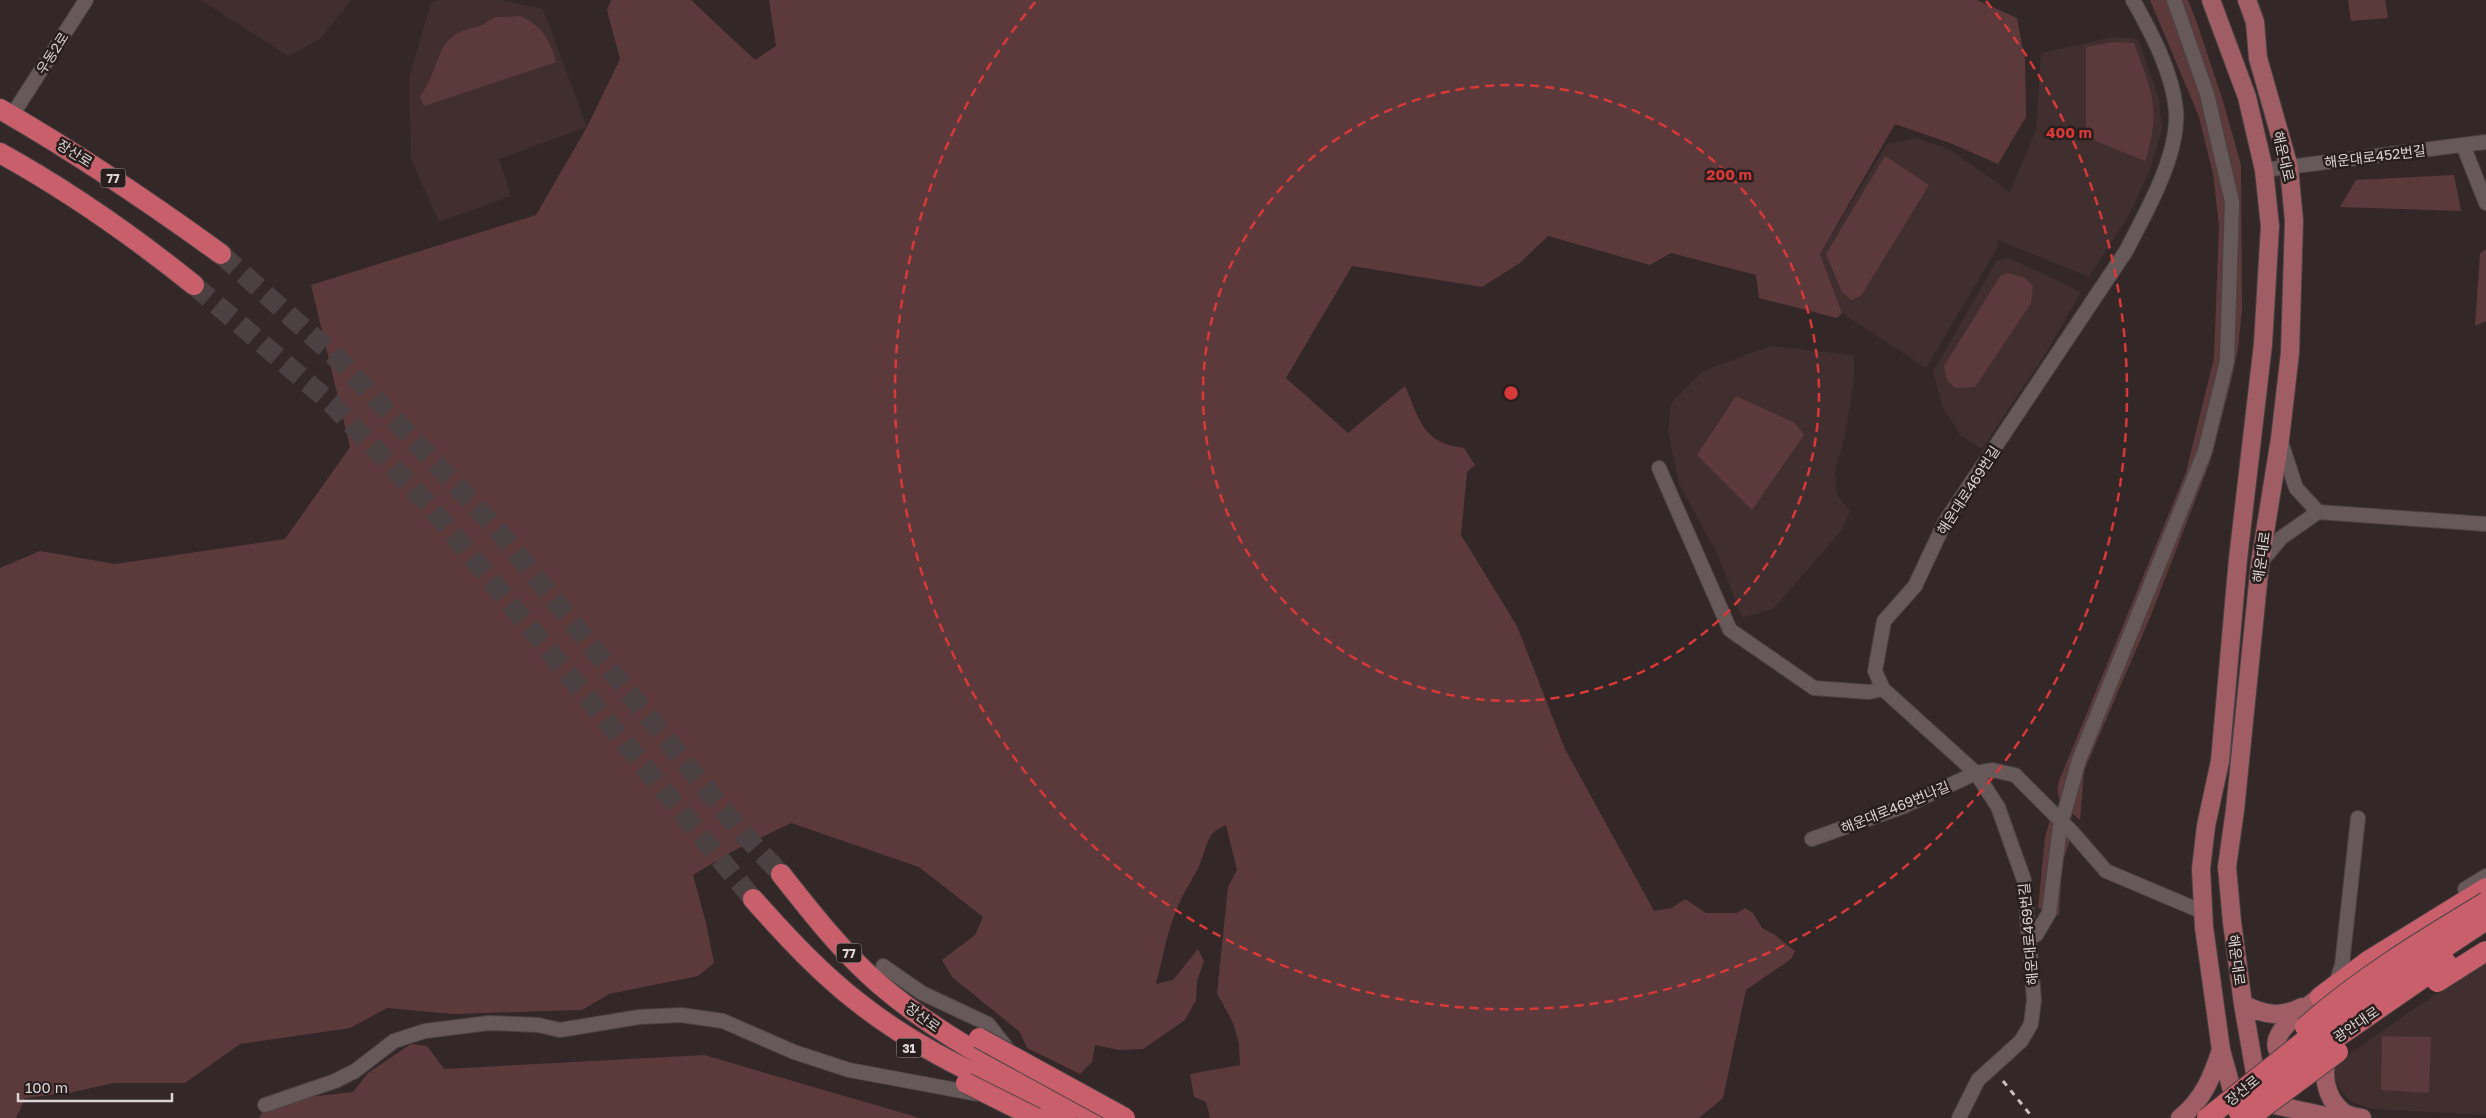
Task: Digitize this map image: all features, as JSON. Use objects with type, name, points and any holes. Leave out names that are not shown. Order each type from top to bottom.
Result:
[{"type":"highway","name":"장산로","points":[[9,108],[144,198],[221,254]]},
{"type":"highway","points":[[0,152],[50,180],[122,229],[194,285]]},
{"type":"highway","name":"장산로","points":[[781,874],[830,934],[879,984],[928,1022],[1068,1110]]},
{"type":"highway","points":[[2320,997],[2368,961],[2486,888]]},
{"type":"highway","name":"장산로","points":[[754,899],[812,962],[859,1004],[934,1052],[1068,1110],[1099,1118]]},
{"type":"highway","points":[[2277,1061],[2288,1042],[2337,999],[2381,967],[2486,902]]},
{"type":"highway","name":"광안대로","points":[[2277,1061],[2356,1005],[2486,920]]},
{"type":"highway","points":[[2436,974],[2483,944]]},
{"type":"highway","points":[[2258,1113],[2366,1030],[2483,944]]},
{"type":"highway","name":"광안대로","points":[[2228,1118],[2294,1067],[2483,944]]},
{"type":"highway","name":"31","points":[[859,1004],[887,1031],[910,1048],[966,1083],[1036,1118]]},
{"type":"highway","points":[[928,1022],[979,1038],[1125,1118]]},
{"type":"highway","name":"장산로","points":[[2207,1118],[2277,1061]]},
{"type":"main road","name":"해운대로","points":[[2211,0],[2247,97],[2264,170],[2270,226],[2263,344],[2238,559],[2220,762],[2206,826],[2201,869],[2203,912],[2222,1050],[2240,1118]]},
{"type":"main road","name":"해운대로","points":[[2247,0],[2255,22],[2258,58],[2289,167],[2294,221],[2290,353],[2280,439],[2260,563],[2235,810],[2227,867],[2258,1113]]},
{"type":"main road","points":[[2378,1017],[2368,1019],[2363,1013],[2366,1008],[2381,997],[2486,925]]},
{"type":"main road","points":[[2258,1113],[2329,1052],[2436,974],[2449,949]]},
{"type":"main road","points":[[2243,1004],[2260,1013],[2278,1015],[2295,1011],[2320,997]]},
{"type":"main road","points":[[2320,997],[2292,1019],[2280,1033],[2276,1042],[2278,1051],[2282,1056],[2290,1060],[2304,1060],[2329,1052]]},
{"type":"main road","points":[[2180,1118],[2198,1101],[2208,1087],[2222,1050]]},
{"type":"main road","points":[[2329,1052],[2324,1066],[2324,1077],[2332,1098],[2343,1112],[2362,1118]]},
{"type":"main road","points":[[2258,1113],[2335,1118]]},
{"type":"street","name":"우동2로","points":[[9,108],[86,0]]},
{"type":"street","name":"해운대로469번길","points":[[1959,1118],[1978,1080],[2021,1041],[2028,1031],[2034,1007],[2024,880],[1998,807],[1976,773],[1883,689],[1875,671],[1884,621],[1915,586],[1945,522],[2126,251],[2146,212],[2168,160],[2174,137],[2176,111],[2168,76],[2144,18],[2133,0]]},
{"type":"street","points":[[2036,935],[2048,913],[2062,821],[2079,760],[2205,451],[2227,361],[2232,202],[2207,94],[2174,0]]},
{"type":"street","name":"해운대로452번길","points":[[2264,170],[2486,142]]},
{"type":"street","points":[[2463,145],[2486,203]]},
{"type":"street","points":[[2280,439],[2296,488],[2318,512]]},
{"type":"street","points":[[1659,468],[1730,630],[1814,688],[1869,692],[1883,689]]},
{"type":"street","points":[[2260,563],[2282,538],[2318,512],[2486,524]]},
{"type":"street","points":[[1976,773],[1992,770],[2015,775],[2066,826],[2106,871],[2203,912]]},
{"type":"street","name":"해운대로469번나길","points":[[1812,839],[1902,807],[1976,773]]},
{"type":"street","points":[[2338,977],[2342,965],[2358,818]]},
{"type":"street","points":[[2320,997],[2363,953],[2486,876]]},
{"type":"street","points":[[883,966],[922,993],[988,1024],[1020,1065],[1114,1118]]},
{"type":"street","points":[[265,1105],[335,1081],[355,1070],[394,1041],[425,1030],[490,1024],[538,1026],[560,1030],[639,1017],[681,1015],[723,1021],[794,1052],[849,1070],[930,1087],[1009,1099],[1049,1118]]},
{"type":"street","points":[[1968,1100],[1970,1118]]},
{"type":"shaded area","points":[[201,0],[351,0],[320,39],[288,56]]},
{"type":"shaded area","points":[[435,0],[500,0],[543,9],[587,127],[499,159],[511,196],[439,222],[411,159],[409,77],[431,3]]},
{"type":"shaded area","points":[[611,0],[691,0],[755,60],[776,46],[769,0],[1977,0],[2017,18],[2025,60],[2026,117],[1998,164],[1950,143],[1895,124],[1820,254],[1842,313],[1837,318],[1759,298],[1756,275],[1671,253],[1650,265],[1548,236],[1520,263],[1482,287],[1352,266],[1286,378],[1348,433],[1405,386],[1424,428],[1439,441],[1464,448],[1475,465],[1467,472],[1461,535],[1517,626],[1565,749],[1654,911],[1672,908],[1685,899],[1706,913],[1737,913],[1745,908],[1753,913],[1762,928],[1775,935],[1795,951],[1791,959],[1746,990],[1723,1098],[1699,1118],[1210,1118],[1206,1102],[1194,1097],[1190,1074],[1240,1065],[1239,1044],[1233,1023],[1217,993],[1228,887],[1237,870],[1226,825],[1211,835],[1199,867],[1174,915],[1156,984],[1173,980],[1198,949],[1204,961],[1197,981],[1196,1000],[1185,1020],[1143,1049],[1119,1050],[1095,1045],[1092,1062],[1080,1074],[1027,1048],[1020,1032],[952,977],[942,960],[975,935],[983,917],[919,867],[791,823],[733,851],[693,875],[706,923],[714,963],[698,976],[609,994],[582,1010],[453,1014],[387,1008],[350,1028],[240,1044],[185,1083],[113,1083],[69,1093],[25,1098],[16,1118],[0,1118],[0,568],[40,551],[115,564],[285,539],[350,447],[311,285],[536,215],[587,127],[620,59],[607,10]]},
{"type":"shaded area","points":[[2150,0],[2188,0],[2223,101],[2241,165],[2242,310],[2238,349],[2210,462],[2151,615],[2084,771],[2080,820],[2059,799],[2059,781],[2186,472],[2214,358],[2219,226],[2213,174],[2199,117]]},
{"type":"shaded area","points":[[2348,0],[2385,0],[2388,18],[2351,21]]},
{"type":"shaded area","points":[[520,16],[534,24],[544,34],[556,62],[424,106],[420,96],[427,86],[444,46],[452,37],[497,17]]},
{"type":"shaded area","points":[[2113,37],[2138,39],[2159,99],[2162,129],[2150,170],[2130,213],[2089,277],[1998,240],[1998,247],[1926,368],[1842,313],[1820,254],[1887,144],[1916,138],[1951,150],[2010,192],[2036,130],[2041,53]]},
{"type":"shaded area","points":[[2113,42],[2134,43],[2149,88],[2152,100],[2153,128],[2145,161],[2098,142],[2086,134],[2086,47]]},
{"type":"shaded area","points":[[1885,156],[1929,185],[1861,296],[1851,300],[1842,292],[1826,254]]},
{"type":"shaded area","points":[[2454,175],[2461,211],[2340,207],[2356,180]]},
{"type":"shaded area","points":[[2486,249],[2486,321],[2475,326],[2480,254]]},
{"type":"shaded area","points":[[2009,258],[2081,292],[2046,353],[1982,449],[1961,436],[1943,408],[1933,372],[1997,260]]},
{"type":"shaded area","points":[[2008,273],[2025,278],[2033,286],[2031,303],[1975,387],[1955,388],[1947,380],[1944,366],[2001,275]]},
{"type":"shaded area","points":[[1770,346],[1854,355],[1854,381],[1845,435],[1835,472],[1837,495],[1850,511],[1842,530],[1773,609],[1742,618],[1718,555],[1679,484],[1668,431],[1671,403],[1703,371]]},
{"type":"shaded area","points":[[1736,396],[1795,423],[1804,435],[1752,510],[1697,455]]},
{"type":"shaded area","points":[[2050,819],[2070,840],[2062,863],[2059,916],[2038,908],[2045,838]]},
{"type":"shaded area","points":[[2486,959],[2486,1115],[2372,1109],[2350,1101],[2342,1092],[2329,1068]]},
{"type":"shaded area","points":[[2382,1036],[2431,1037],[2429,1093],[2381,1090]]},
{"type":"shaded area","points":[[411,1044],[427,1046],[444,1069],[704,1055],[920,1118],[259,1118],[264,1110],[308,1097],[353,1092],[368,1073]]},
{"type":"tunnel","points":[[221,254],[340,361],[498,530],[737,827],[781,874]]},
{"type":"tunnel","points":[[194,285],[331,403],[430,506],[753,899]]},
{"type":"railway","points":[[2003,1081],[2033,1118]]}]
